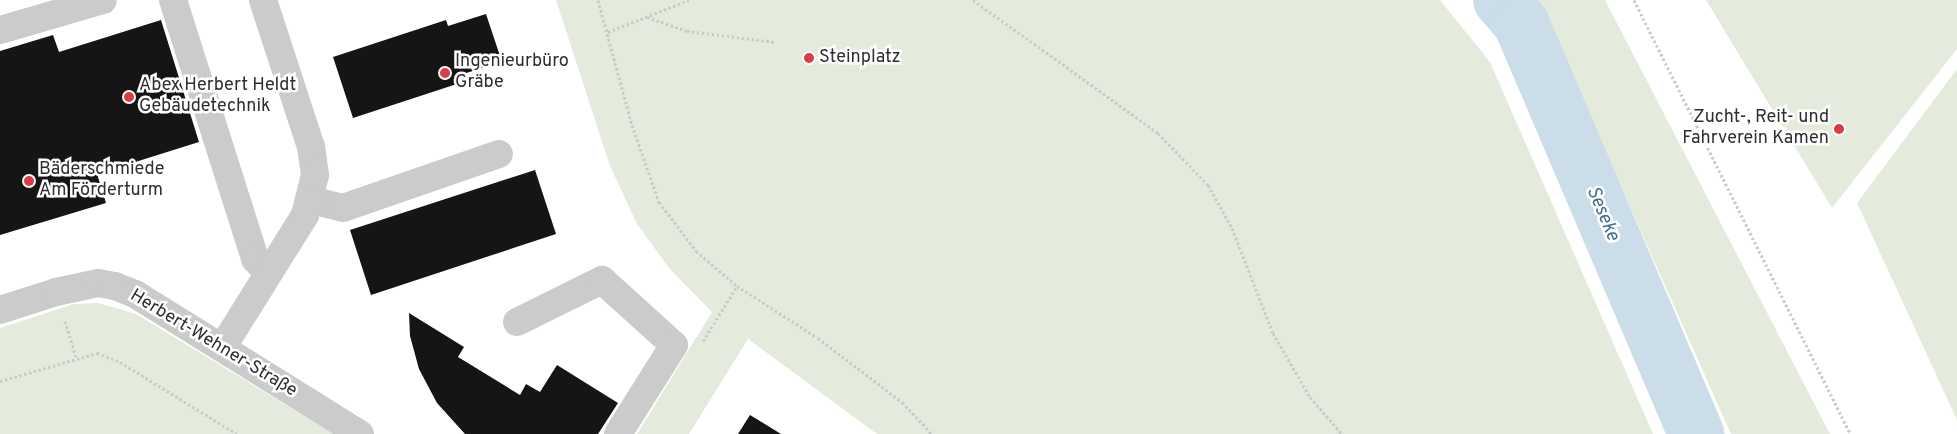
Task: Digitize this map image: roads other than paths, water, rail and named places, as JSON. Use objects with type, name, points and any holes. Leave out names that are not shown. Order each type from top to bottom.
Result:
[{"type":"street","points":[[0,30],[103,0]]},
{"type":"street","points":[[173,0],[254,258],[268,274]]},
{"type":"street","points":[[222,348],[311,200],[315,175],[310,147],[262,0]]},
{"type":"street","points":[[311,200],[343,208],[499,154]]},
{"type":"street","points":[[517,322],[602,280],[674,345],[618,434]]},
{"type":"street","name":"Herbert-Wehner-Straße","points":[[0,310],[56,292],[98,283],[115,286],[222,348],[360,434]]},
{"type":"waterway","name":"Seseke","points":[[1501,0],[1521,23],[1696,434]]},
{"type":"place","name":"Steinplatz","points":[[809,58]]},
{"type":"place","name":"Ingenieurbüro Gräbe","points":[[445,73]]},
{"type":"place","name":"Abex Herbert Heldt Gebäudetechnik","points":[[129,97]]},
{"type":"place","name":"Zucht-, Reit- und Fahrverein Kamen","points":[[1839,129]]},
{"type":"place","name":"Bäderschmiede Am Förderturm","points":[[29,181]]}]
